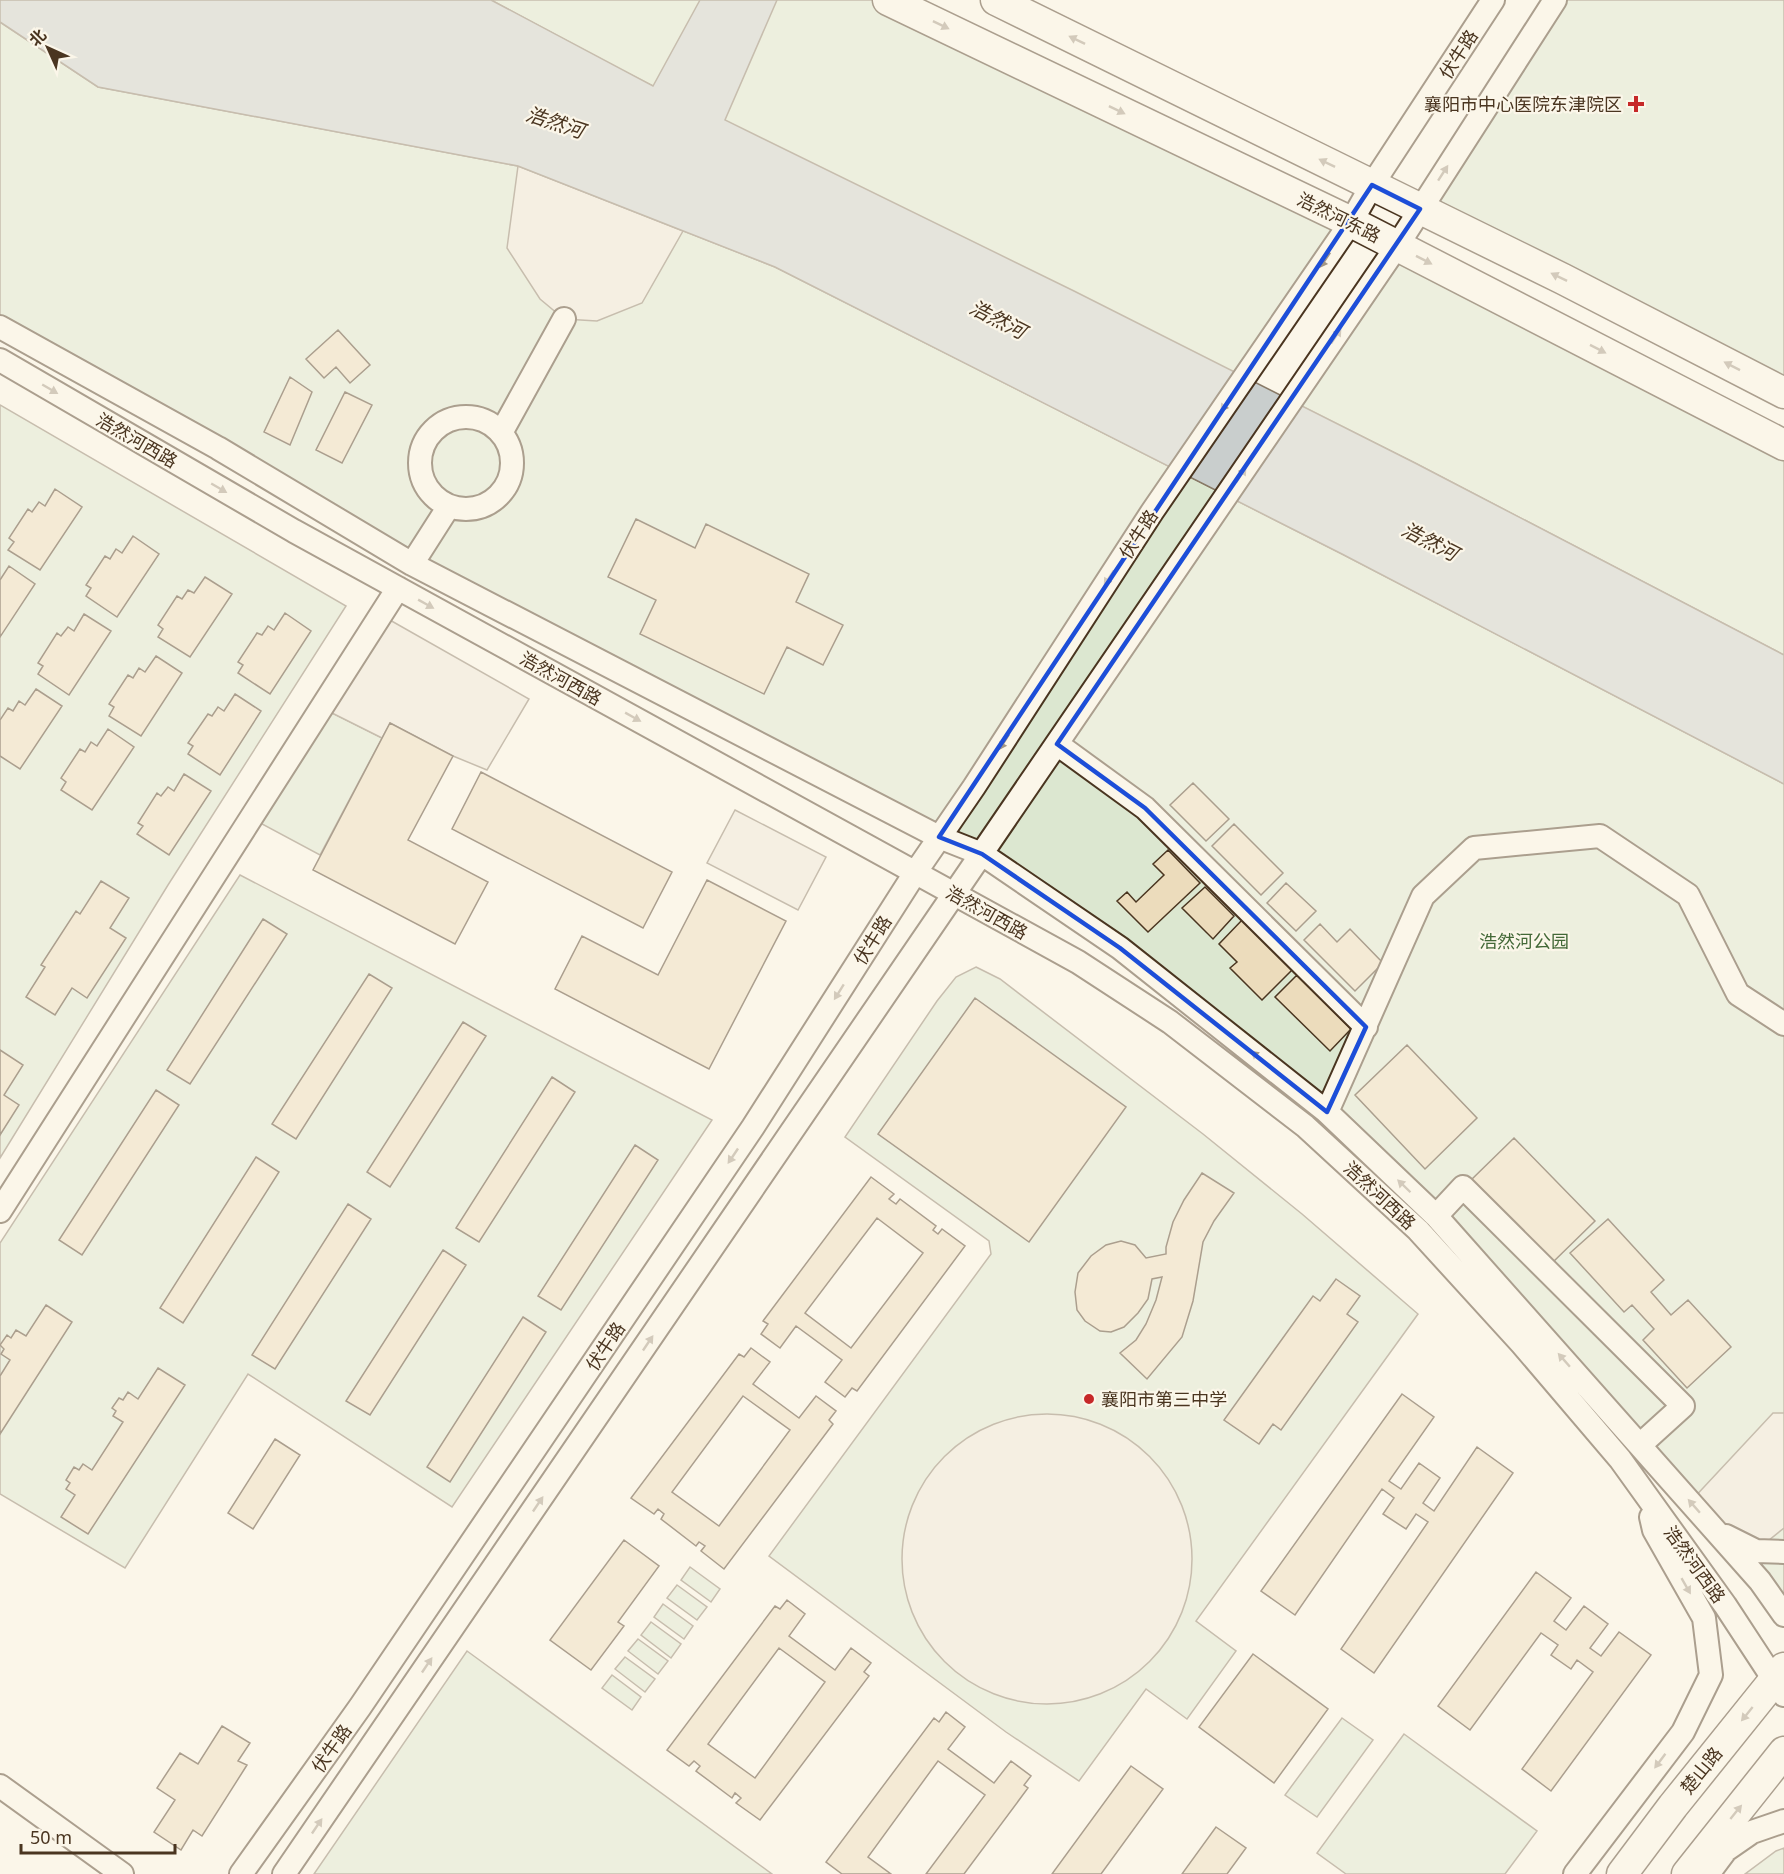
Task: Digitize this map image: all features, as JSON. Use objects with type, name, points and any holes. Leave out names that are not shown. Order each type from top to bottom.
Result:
[{"type":"main road","name":"浩然河东路","points":[[888,0],[1351,222],[1784,445]]},
{"type":"main road","points":[[996,0],[1563,279],[1784,393]]},
{"type":"main road","name":"楚山路","points":[[1622,1874],[1672,1806],[1781,1681]]},
{"type":"main road","points":[[1687,1874],[1784,1752]]},
{"type":"street","name":"伏牛路","points":[[241,1874],[360,1707],[753,1127],[915,873],[974,787],[1164,494],[1351,222],[1372,185],[1493,0]]},
{"type":"street","points":[[284,1874],[1397,246],[1554,0]]},
{"type":"street","points":[[501,433],[564,319]]},
{"type":"street","name":"浩然河西路","points":[[0,327],[218,448],[412,564],[939,837],[982,854],[1119,948],[1327,1112],[1436,1216],[1760,1581],[1784,1616]]},
{"type":"street","name":"浩然河西路","points":[[0,360],[294,531],[1078,962],[1170,1022],[1305,1126],[1418,1230],[1522,1344],[1620,1459],[1781,1681]]},
{"type":"street","points":[[461,417],[476,418],[490,423],[501,433],[509,447],[512,461],[510,477],[504,490],[493,501],[479,508],[464,509],[449,506],[436,498],[426,487],[421,473],[420,457],[425,443],[434,430],[446,422],[461,417]]},
{"type":"street","points":[[412,564],[449,506]]},
{"type":"street","points":[[0,1211],[398,588]]},
{"type":"street","points":[[1057,744],[1145,808],[1366,1027]]},
{"type":"street","points":[[1327,1112],[1423,896],[1474,848],[1600,836],[1688,895],[1738,994],[1784,1024]]},
{"type":"street","points":[[1436,1216],[1463,1187],[1683,1406],[1641,1445]]},
{"type":"street","points":[[1575,1874],[1683,1731],[1711,1675],[1704,1618],[1654,1530],[1646,1495]]},
{"type":"street","points":[[1715,1530],[1756,1551],[1784,1552]]},
{"type":"street","points":[[0,1786],[122,1874]]},
{"type":"street","points":[[1708,1874],[1726,1850],[1752,1832],[1784,1821]]},
{"type":"highlighted area","points":[[1372,185],[1420,209],[1057,744],[1145,808],[1366,1027],[1327,1112],[1120,948],[982,854],[939,837]]},
{"type":"green space","points":[[491,0],[891,0],[1351,222],[1242,381],[623,71]]},
{"type":"green space","name":"襄阳市中心医院东津院区","points":[[1555,0],[1784,0],[1784,393],[1420,209]]},
{"type":"green space","name":"浩然河公园","points":[[0,22],[98,87],[518,166],[775,267],[1342,554],[1784,784],[1784,1615],[1327,1112],[1185,999],[939,837],[412,564],[0,327]]},
{"type":"green space","points":[[1397,246],[1784,445],[1784,655],[1291,401]]},
{"type":"green space","points":[[0,405],[346,606],[168,885],[0,1158]]},
{"type":"green space","points":[[322,708],[382,738],[320,855],[251,818]]},
{"type":"green space","points":[[240,875],[712,1120],[452,1507],[248,1374],[125,1568],[0,1494],[0,1243]]},
{"type":"green space","points":[[976,967],[1000,979],[1203,1134],[1302,1214],[1418,1314],[1196,1621],[1236,1651],[1187,1719],[1146,1689],[1079,1781],[1006,1732],[769,1556],[991,1254],[989,1241],[845,1137],[937,1001],[956,977]]},
{"type":"green space","points":[[690,1567],[720,1589],[711,1602],[681,1580]]},
{"type":"green space","points":[[677,1585],[707,1607],[697,1620],[667,1598]]},
{"type":"green space","points":[[663,1604],[693,1626],[684,1639],[654,1617]]},
{"type":"green space","points":[[651,1622],[681,1644],[671,1658],[641,1635]]},
{"type":"green space","points":[[638,1639],[668,1661],[658,1674],[628,1651]]},
{"type":"green space","points":[[467,1651],[772,1874],[314,1874]]},
{"type":"green space","points":[[625,1657],[655,1679],[645,1692],[615,1669]]},
{"type":"green space","points":[[612,1675],[641,1697],[632,1710],[602,1688]]},
{"type":"green space","points":[[1342,1718],[1373,1740],[1317,1817],[1285,1795]]},
{"type":"green space","points":[[1404,1734],[1537,1831],[1505,1874],[1346,1874],[1317,1853]]},
{"type":"green space","points":[[1784,1848],[1784,1874],[1745,1874],[1776,1851]]},
{"type":"shaded area","points":[[518,166],[683,231],[642,303],[597,321],[564,319],[540,299],[507,248]]},
{"type":"shaded area","points":[[381,615],[529,699],[487,770],[453,756],[390,723],[382,738],[322,708]]},
{"type":"shaded area","points":[[735,810],[826,857],[798,910],[707,863]]},
{"type":"shaded area","points":[[1773,1413],[1784,1413],[1784,1528],[1743,1561],[1690,1502]]},
{"type":"shaded area","points":[[1061,1414],[1089,1420],[1116,1431],[1150,1456],[1168,1478],[1181,1503],[1190,1531],[1192,1559],[1190,1587],[1181,1615],[1168,1640],[1150,1662],[1128,1680],[1103,1693],[1075,1702],[1033,1704],[1005,1698],[978,1687],[944,1662],[926,1640],[913,1615],[904,1587],[902,1545],[908,1517],[919,1490],[944,1456],[966,1438],[991,1425],[1019,1416]]},
{"type":"water","name":"浩然河","points":[[0,0],[491,0],[653,86],[700,0],[777,0],[725,120],[1074,291],[1415,463],[1784,655],[1784,784],[1342,554],[775,267],[518,166],[98,87],[0,22]]},
{"type":"building","points":[[338,330],[370,365],[350,383],[336,367],[324,378],[306,359]]},
{"type":"building","points":[[290,377],[312,392],[290,445],[264,432]]},
{"type":"building","points":[[345,392],[372,405],[342,463],[316,450]]},
{"type":"building","points":[[55,489],[82,507],[40,570],[8,550],[14,542],[9,538],[28,509],[32,512],[39,502],[45,506]]},
{"type":"building","points":[[636,519],[695,548],[706,524],[809,574],[796,602],[843,625],[823,665],[787,647],[764,694],[640,634],[656,600],[608,577]]},
{"type":"building","points":[[133,536],[159,554],[117,617],[86,596],[91,588],[86,585],[105,556],[110,559],[116,549],[122,553]]},
{"type":"building","points":[[9,566],[35,584],[0,637],[0,580]]},
{"type":"building","points":[[205,577],[232,594],[190,657],[158,637],[163,629],[158,625],[177,596],[182,599],[188,590],[194,593]]},
{"type":"building","points":[[285,613],[311,631],[270,694],[238,673],[243,665],[238,662],[257,633],[262,635],[268,626],[274,630]]},
{"type":"building","points":[[84,614],[111,631],[69,695],[38,674],[43,666],[38,663],[57,633],[61,636],[68,627],[74,631]]},
{"type":"building","points":[[156,656],[182,673],[141,736],[109,716],[114,707],[109,704],[128,675],[133,678],[139,668],[145,672]]},
{"type":"building","points":[[36,689],[62,706],[20,769],[0,756],[0,720],[8,708],[13,711],[19,701],[25,705]]},
{"type":"building","points":[[235,694],[261,711],[220,775],[188,754],[193,746],[188,743],[208,714],[212,716],[218,707],[224,711]]},
{"type":"building","points":[[390,723],[453,756],[408,840],[488,882],[455,944],[313,870]]},
{"type":"building","points":[[108,729],[134,747],[92,810],[61,790],[66,782],[61,778],[80,749],[85,752],[91,742],[97,746]]},
{"type":"building","points":[[481,772],[672,872],[643,928],[452,829]]},
{"type":"building","points":[[184,774],[211,791],[169,855],[137,834],[143,826],[138,823],[157,793],[161,796],[168,787],[174,791]]},
{"type":"building","points":[[1193,783],[1229,819],[1206,841],[1170,805]]},
{"type":"building","points":[[1234,824],[1283,873],[1261,895],[1212,846]]},
{"type":"building","points":[[1168,850],[1200,883],[1148,932],[1117,901],[1127,892],[1136,902],[1164,875],[1153,864]]},
{"type":"building","points":[[707,880],[786,921],[709,1069],[555,989],[582,936],[658,975]]},
{"type":"building","points":[[101,881],[129,898],[110,928],[126,938],[87,998],[72,988],[55,1015],[26,997],[45,967],[41,965],[76,911],[80,914]]},
{"type":"building","points":[[1286,883],[1316,911],[1296,931],[1267,903]]},
{"type":"building","points":[[1205,887],[1234,916],[1213,939],[1182,908]]},
{"type":"building","points":[[263,919],[287,934],[190,1084],[167,1070]]},
{"type":"building","points":[[1243,919],[1293,969],[1262,1000],[1230,968],[1237,962],[1219,944]]},
{"type":"building","points":[[1320,924],[1337,942],[1350,929],[1383,963],[1355,991],[1304,940]]},
{"type":"building","points":[[369,974],[392,988],[296,1139],[272,1124]]},
{"type":"building","points":[[1297,975],[1351,1029],[1330,1051],[1275,997]]},
{"type":"building","points":[[975,998],[1126,1107],[1029,1242],[878,1134]]},
{"type":"building","points":[[463,1022],[486,1036],[390,1187],[367,1172]]},
{"type":"building","points":[[1407,1045],[1477,1118],[1425,1169],[1355,1095]]},
{"type":"building","points":[[0,1050],[23,1065],[4,1095],[19,1105],[0,1135]]},
{"type":"building","points":[[552,1077],[575,1092],[479,1242],[456,1228]]},
{"type":"building","points":[[156,1090],[179,1105],[82,1255],[59,1240]]},
{"type":"building","points":[[1514,1138],[1595,1221],[1551,1264],[1470,1181]]},
{"type":"building","points":[[635,1145],[658,1160],[561,1310],[538,1296]]},
{"type":"building","points":[[256,1157],[279,1172],[183,1323],[160,1308]]},
{"type":"building","points":[[1202,1173],[1234,1193],[1214,1221],[1203,1242],[1193,1301],[1182,1337],[1147,1379],[1120,1353],[1136,1340],[1146,1324],[1162,1277],[1152,1279],[1148,1299],[1138,1313],[1124,1327],[1111,1332],[1100,1331],[1085,1321],[1077,1310],[1075,1292],[1078,1273],[1091,1256],[1106,1245],[1121,1241],[1135,1245],[1146,1258],[1166,1254],[1173,1222]]},
{"type":"building","points":[[871,1177],[894,1194],[889,1199],[896,1204],[900,1199],[936,1226],[933,1230],[938,1234],[942,1229],[965,1246],[857,1391],[852,1388],[845,1397],[825,1382],[842,1360],[796,1326],[780,1348],[761,1334],[768,1324],[763,1321]],"holes":[[[877,1218],[923,1253],[851,1348],[805,1313]]]},
{"type":"building","points":[[348,1204],[371,1219],[275,1369],[252,1355]]},
{"type":"building","points":[[1608,1219],[1664,1280],[1651,1292],[1671,1315],[1688,1300],[1731,1347],[1687,1388],[1643,1340],[1654,1329],[1632,1305],[1624,1312],[1570,1253]]},
{"type":"building","points":[[443,1250],[466,1265],[370,1415],[346,1401]]},
{"type":"building","points":[[1336,1279],[1360,1296],[1347,1314],[1358,1322],[1281,1430],[1273,1424],[1259,1444],[1224,1420],[1313,1296],[1320,1301]]},
{"type":"building","points":[[46,1305],[72,1322],[0,1434],[0,1376],[10,1360],[1,1354],[4,1349],[0,1345],[7,1335],[11,1338],[16,1330],[26,1336]]},
{"type":"building","points":[[523,1317],[546,1332],[450,1482],[427,1467]]},
{"type":"building","points":[[751,1348],[770,1362],[753,1384],[799,1418],[816,1396],[836,1411],[829,1420],[833,1424],[724,1569],[701,1551],[705,1546],[699,1542],[696,1546],[661,1519],[664,1514],[658,1509],[654,1514],[631,1498],[739,1354],[744,1357]],"holes":[[[743,1396],[790,1430],[719,1526],[672,1492]]]},
{"type":"building","points":[[158,1368],[185,1385],[88,1534],[61,1517],[75,1495],[66,1489],[70,1483],[66,1480],[74,1467],[79,1470],[83,1464],[92,1470],[123,1422],[113,1416],[116,1411],[112,1408],[119,1398],[123,1400],[128,1392],[138,1399]]},
{"type":"building","points":[[1402,1394],[1434,1417],[1389,1481],[1401,1489],[1419,1463],[1440,1478],[1423,1503],[1434,1511],[1477,1447],[1513,1473],[1374,1673],[1341,1649],[1428,1522],[1416,1514],[1406,1529],[1383,1514],[1394,1498],[1382,1489],[1295,1615],[1261,1591]]},
{"type":"building","points":[[275,1439],[300,1455],[253,1529],[228,1513]]},
{"type":"building","points":[[624,1540],[659,1566],[618,1622],[624,1626],[591,1670],[550,1640]]},
{"type":"building","points":[[1536,1572],[1571,1598],[1554,1621],[1566,1630],[1584,1606],[1608,1624],[1590,1648],[1601,1656],[1619,1632],[1651,1655],[1551,1791],[1522,1769],[1593,1672],[1577,1660],[1571,1669],[1551,1655],[1558,1645],[1541,1633],[1470,1730],[1438,1706]]},
{"type":"building","points":[[787,1600],[805,1614],[789,1636],[835,1670],[851,1648],[871,1663],[864,1672],[869,1676],[760,1820],[736,1803],[741,1798],[735,1793],[732,1798],[696,1771],[700,1766],[694,1761],[689,1766],[667,1750],[775,1606],[780,1609]],"holes":[[[779,1648],[825,1682],[755,1778],[708,1744]]]},
{"type":"building","points":[[1253,1654],[1328,1709],[1274,1783],[1199,1727]]},
{"type":"building","points":[[946,1712],[965,1727],[948,1749],[994,1783],[1011,1761],[1031,1776],[1024,1785],[1028,1788],[964,1874],[926,1874],[985,1795],[938,1761],[868,1857],[891,1874],[842,1874],[826,1862],[934,1718],[939,1722]]},
{"type":"building","points":[[222,1726],[250,1743],[238,1761],[247,1765],[202,1836],[193,1830],[181,1850],[154,1832],[175,1800],[157,1788],[180,1753],[198,1764]]},
{"type":"building","points":[[1131,1766],[1163,1789],[1101,1874],[1052,1874]]},
{"type":"building","points":[[1216,1827],[1246,1848],[1227,1874],[1182,1874]]},
{"type":"place","name":"襄阳市中心医院东津院区","points":[[1636,104]]},
{"type":"place","name":"襄阳市第三中学","points":[[1089,1399]]}]
